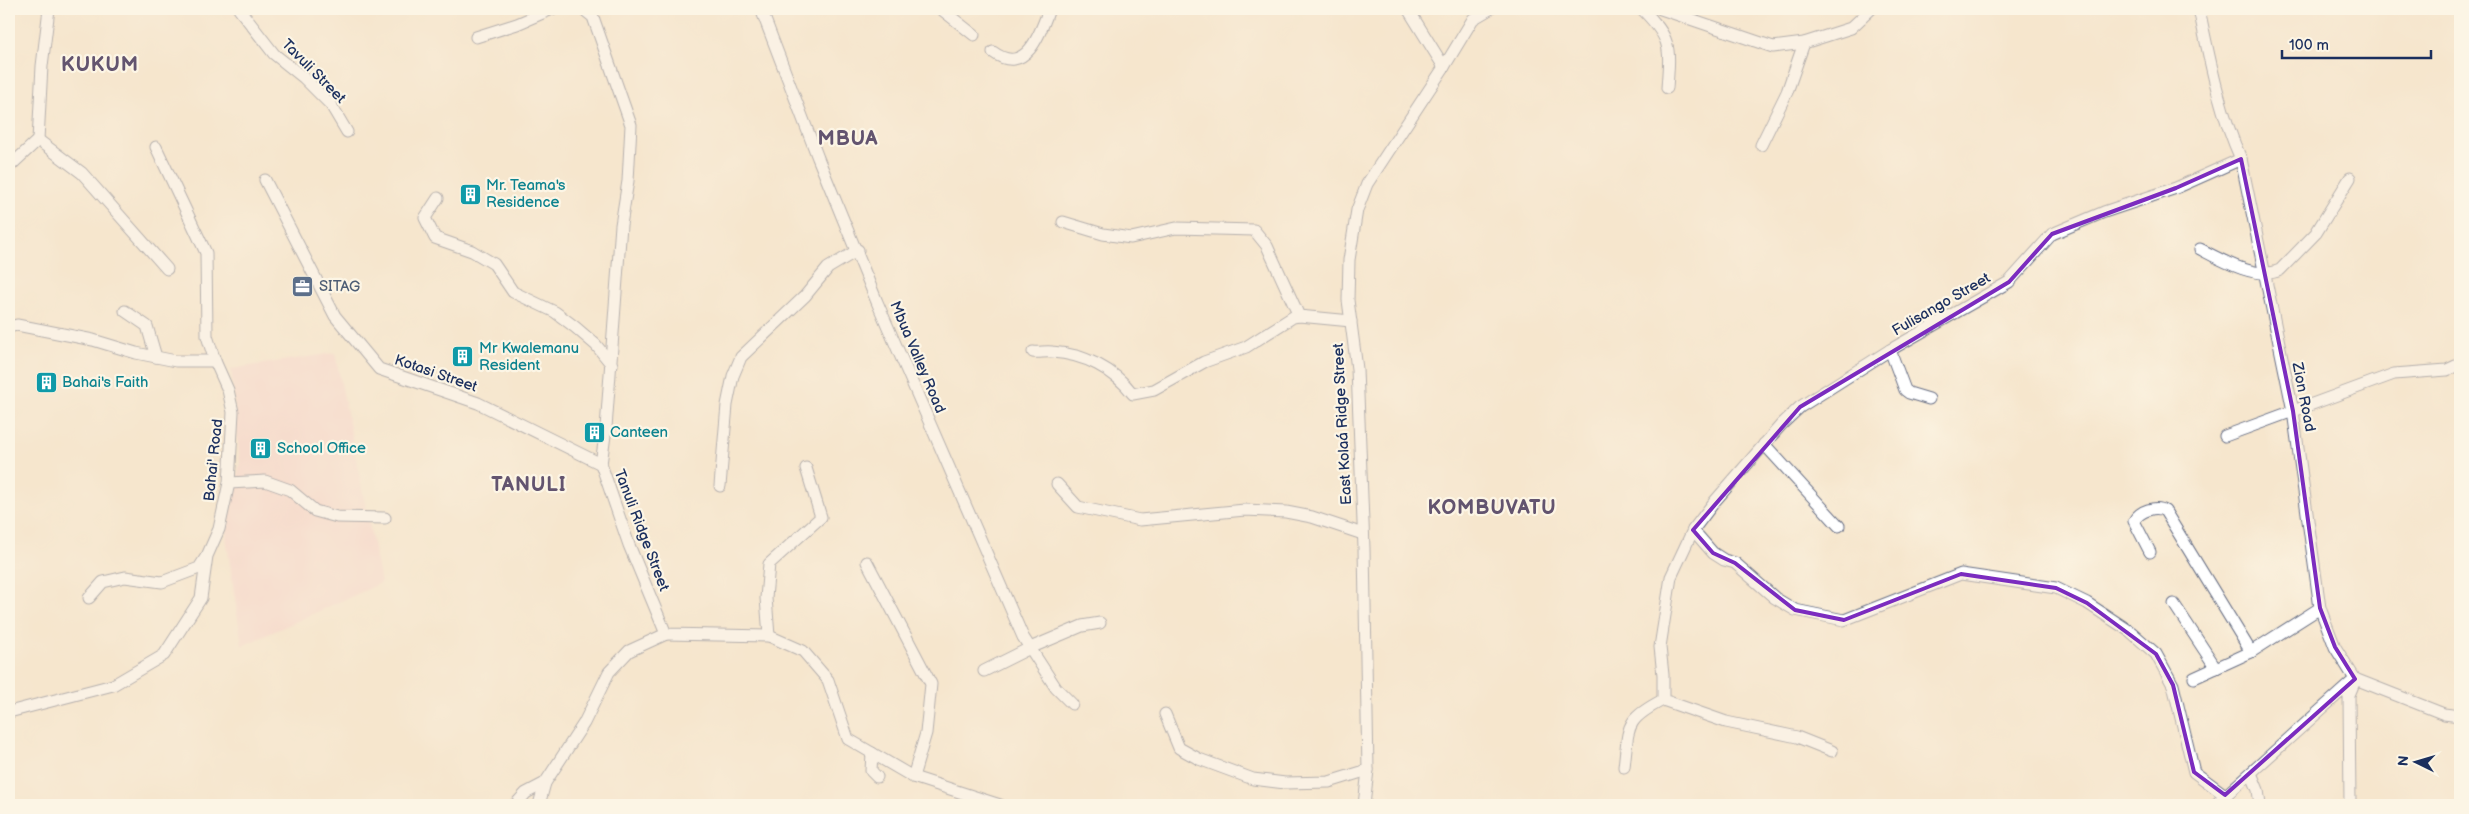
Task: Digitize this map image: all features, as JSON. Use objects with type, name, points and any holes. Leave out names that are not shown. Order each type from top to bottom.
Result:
[{"type":"street","points":[[9,167],[38,140],[42,66],[49,9]]},
{"type":"street","name":"Tavuli Street","points":[[239,9],[274,54],[304,78],[331,105],[348,132]]},
{"type":"street","points":[[476,37],[517,24],[552,9]]},
{"type":"street","name":"Tanuli Ridge Street","points":[[583,9],[593,17],[631,125],[628,182],[621,225],[612,365],[601,464],[626,537],[666,634]]},
{"type":"street","name":"Mbua Valley Road","points":[[761,9],[818,158],[858,250],[881,311],[1023,637],[1056,688],[1072,704]]},
{"type":"street","points":[[941,9],[974,35]]},
{"type":"street","points":[[993,52],[1004,60],[1017,60],[1030,49],[1041,32],[1049,9]]},
{"type":"street","points":[[1408,9],[1444,67]]},
{"type":"street","name":"East Kolaá Ridge Street","points":[[1364,805],[1368,770],[1363,534],[1357,369],[1348,300],[1349,260],[1356,210],[1367,184],[1444,67],[1473,19],[1490,9]]},
{"type":"street","points":[[1642,9],[1660,28],[1670,50],[1667,88]]},
{"type":"street","points":[[1661,9],[1773,47],[1804,42],[1851,28],[1871,9]]},
{"type":"street","name":"Zion Road","points":[[2200,9],[2215,87],[2226,125],[2241,159],[2293,411],[2320,608],[2335,648],[2355,679]]},
{"type":"street","points":[[1761,146],[1787,92],[1804,42]]},
{"type":"street","points":[[38,140],[82,174],[167,269]]},
{"type":"street","name":"Bahai' Road","points":[[9,712],[113,684],[164,655],[201,598],[207,556],[219,529],[229,483],[233,412],[228,390],[215,361],[207,328],[206,253],[156,147]]},
{"type":"street","name":"Fulisango Street","points":[[1663,700],[1660,647],[1671,577],[1693,530],[1715,501],[1764,444],[1800,407],[1890,350],[2010,282],[2052,234],[2104,212],[2176,188],[2241,159]]},
{"type":"street","points":[[2200,249],[2227,263],[2264,274],[2280,270],[2316,233],[2350,178]]},
{"type":"street","name":"Kotasi Street","points":[[266,180],[335,316],[379,369],[478,403],[601,464]]},
{"type":"street","points":[[438,198],[425,218],[435,238],[472,251],[494,264],[513,292],[555,312],[596,345],[612,365]]},
{"type":"street","points":[[1063,222],[1103,234],[1131,238],[1176,228],[1254,230],[1267,246],[1299,316]]},
{"type":"street","points":[[720,486],[727,405],[733,376],[741,357],[805,296],[828,268],[858,250]]},
{"type":"street","points":[[125,311],[147,326],[156,357]]},
{"type":"street","points":[[1033,352],[1052,351],[1099,364],[1122,379],[1133,394],[1154,390],[1204,362],[1246,347],[1292,317],[1351,321]]},
{"type":"street","points":[[9,327],[17,325],[93,340],[176,361],[215,361]]},
{"type":"street","points":[[1890,350],[1905,390],[1929,399]]},
{"type":"street","points":[[2225,436],[2394,374],[2447,370],[2460,364]]},
{"type":"street","points":[[1764,444],[1839,526]]},
{"type":"street","points":[[769,636],[766,598],[769,564],[821,517],[806,468]]},
{"type":"street","points":[[229,483],[265,481],[290,490],[316,511],[337,517],[386,518]]},
{"type":"street","points":[[1056,484],[1078,506],[1140,520],[1245,510],[1286,512],[1312,517],[1363,534]]},
{"type":"street","points":[[2150,552],[2134,521],[2136,517],[2148,511],[2160,508],[2165,511],[2250,652]]},
{"type":"street","points":[[1693,530],[1713,553],[1724,560],[1736,562],[1775,598],[1795,610],[1844,620],[1961,574],[2056,588],[2087,603],[2131,632],[2156,654],[2173,685],[2194,772],[2225,795]]},
{"type":"street","points":[[89,598],[103,582],[125,577],[162,582],[199,568],[207,556]]},
{"type":"street","points":[[866,562],[932,684],[926,733],[913,778]]},
{"type":"street","points":[[2174,604],[2216,668]]},
{"type":"street","points":[[2194,678],[2250,652],[2320,608]]},
{"type":"street","points":[[984,671],[1030,648],[1082,626],[1100,623]]},
{"type":"street","points":[[539,805],[545,783],[584,724],[609,672],[629,651],[666,634],[769,636],[803,651],[828,680],[848,739],[913,778],[1000,805]]},
{"type":"street","points":[[2215,805],[2355,679]]},
{"type":"street","points":[[2355,679],[2444,714],[2460,716]]},
{"type":"street","points":[[2350,805],[2349,695],[2355,679]]},
{"type":"street","points":[[1624,767],[1632,720],[1643,711],[1663,700],[1726,722],[1796,737],[1832,751]]},
{"type":"street","points":[[1165,714],[1179,748],[1199,759],[1253,779],[1285,783],[1329,782],[1368,770]]},
{"type":"street","points":[[872,753],[871,771],[877,777]]},
{"type":"street","points":[[2251,773],[2258,790],[2260,805]]},
{"type":"street","points":[[515,805],[526,793],[545,783]]},
{"type":"highlighted area","points":[[2241,159],[2293,411],[2320,608],[2335,647],[2355,679],[2225,795],[2194,772],[2173,685],[2156,654],[2087,603],[2056,588],[1961,574],[1844,620],[1795,610],[1735,563],[1713,553],[1693,530],[1800,407],[2009,282],[2052,234],[2176,188]]},
{"type":"shaded area","points":[[335,353],[381,583],[242,646],[226,537],[240,463],[231,369]]},
{"type":"place","name":"Mr. Teama's Residence","points":[[470,194]]},
{"type":"place","name":"SITAG","points":[[303,286]]},
{"type":"place","name":"Mr Kwalemanu Resident","points":[[463,357]]},
{"type":"place","name":"Bahai's Faith","points":[[46,382]]},
{"type":"place","name":"Canteen","points":[[594,432]]},
{"type":"place","name":"School Office","points":[[261,448]]},
{"type":"district","name":"KUKUM","points":[[100,64]]},
{"type":"district","name":"MBUA","points":[[848,138]]},
{"type":"district","name":"TANULI","points":[[529,484]]},
{"type":"district","name":"KOMBUVATU","points":[[1492,507]]}]
